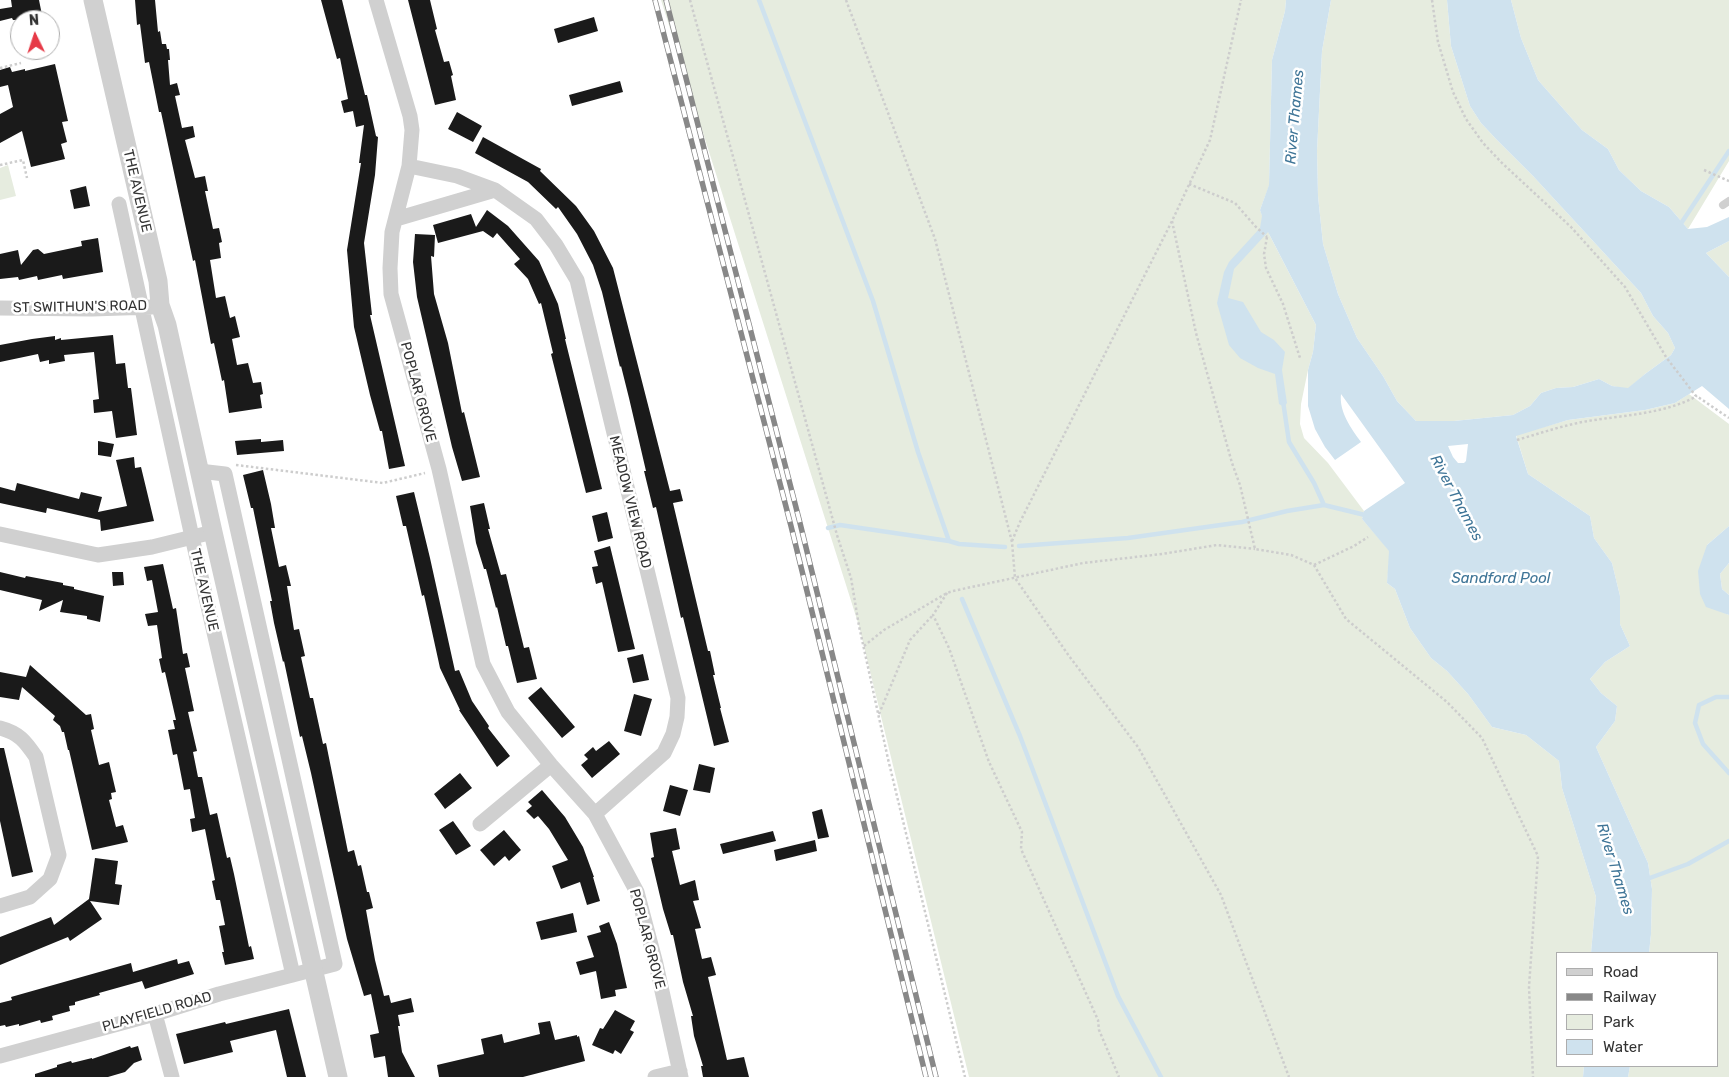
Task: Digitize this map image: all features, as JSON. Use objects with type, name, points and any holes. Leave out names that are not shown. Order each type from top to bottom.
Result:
[{"type":"street","name":"THE AVENUE","points":[[94,0],[158,281],[152,307]]},
{"type":"street","name":"POPLAR GROVE","points":[[376,0],[410,116],[412,130],[409,166],[392,232],[391,294],[439,469],[483,664],[508,712],[551,765],[595,814],[637,892],[656,964],[680,1074]]},
{"type":"street","name":"MEADOW VIEW ROAD","points":[[409,166],[457,176],[495,190],[536,219],[556,245],[577,280],[678,698],[677,717],[673,734],[664,753],[595,814]]},
{"type":"street","points":[[396,218],[495,190]]},
{"type":"street","name":"THE AVENUE","points":[[120,204],[152,307],[192,537],[292,975]]},
{"type":"street","name":"THE AVENUE","points":[[152,307],[167,325],[338,1077]]},
{"type":"street","name":"ST SWITHUN'S ROAD","points":[[0,308],[152,307]]},
{"type":"street","points":[[199,471],[225,474],[335,964],[314,970]]},
{"type":"street","points":[[0,534],[98,555],[152,547],[213,532]]},
{"type":"street","points":[[0,728],[13,731],[27,743],[36,756],[59,855],[50,879],[30,896],[0,906]]},
{"type":"street","points":[[480,824],[551,765]]},
{"type":"street","name":"PLAYFIELD ROAD","points":[[0,1056],[155,1014],[220,994],[314,970]]},
{"type":"street","points":[[155,1014],[172,1077]]},
{"type":"street","points":[[655,1077],[680,1074]]},
{"type":"path","points":[[690,0],[832,519],[851,578],[862,642],[878,715],[965,1077]]},
{"type":"path","points":[[846,0],[935,239],[1012,542],[1016,578],[1069,656],[1138,747],[1216,886],[1288,1077]]},
{"type":"path","points":[[1012,542],[1020,522],[1172,221],[1210,140],[1241,0]]},
{"type":"path","points":[[1432,0],[1438,42],[1453,92],[1466,119],[1483,143],[1571,227],[1625,287],[1666,357],[1696,395],[1729,418]]},
{"type":"path","points":[[0,68],[21,63]]},
{"type":"path","points":[[0,165],[23,160],[27,178]]},
{"type":"path","points":[[1704,170],[1729,181]]},
{"type":"path","points":[[1189,184],[1235,203],[1256,227],[1268,237],[1264,254],[1266,268],[1283,304],[1300,358]]},
{"type":"path","points":[[1172,221],[1196,333],[1232,463],[1240,485],[1255,549]]},
{"type":"path","points":[[1517,440],[1586,421],[1664,409],[1685,402],[1696,395]]},
{"type":"path","points":[[236,465],[383,483],[439,469]]},
{"type":"path","points":[[1314,565],[1354,546],[1368,537]]},
{"type":"path","points":[[864,647],[884,630],[947,593],[1083,563],[1162,554],[1217,545],[1291,555],[1314,565],[1346,619],[1447,702],[1482,738],[1538,856],[1528,987],[1533,1077]]},
{"type":"path","points":[[878,715],[910,640],[933,615],[947,593]]},
{"type":"path","points":[[933,615],[949,648],[990,762],[1022,832],[1021,849],[1098,1020],[1099,1030],[1119,1077]]},
{"type":"green space","points":[[661,0],[1286,0],[1285,11],[1272,60],[1269,186],[1260,210],[1270,236],[1316,325],[1313,352],[1301,404],[1300,424],[1304,438],[1328,463],[1364,511],[1362,519],[1390,551],[1387,583],[1395,589],[1410,628],[1431,658],[1447,671],[1468,694],[1492,727],[1526,735],[1559,761],[1562,788],[1596,897],[1591,952],[1556,952],[1556,1067],[1584,1067],[1583,1077],[969,1077],[859,626]]},
{"type":"green space","points":[[1331,0],[1447,0],[1451,46],[1470,106],[1481,123],[1533,176],[1641,293],[1653,316],[1668,333],[1675,348],[1671,355],[1628,389],[1612,386],[1599,379],[1573,387],[1556,388],[1541,393],[1530,406],[1513,415],[1454,421],[1416,421],[1397,401],[1383,376],[1357,338],[1338,294],[1323,244],[1318,196],[1317,151],[1322,51]]},
{"type":"green space","points":[[1511,0],[1729,0],[1729,161],[1688,229],[1669,207],[1641,191],[1619,170],[1608,149],[1582,130],[1538,80],[1521,38]]},
{"type":"green space","points":[[8,165],[16,196],[0,200],[0,168]]},
{"type":"green space","points":[[1729,241],[1729,277],[1706,253]]},
{"type":"green space","points":[[1689,394],[1729,424],[1729,526],[1707,545],[1720,611],[1729,615],[1729,1077],[1628,1077],[1630,1067],[1719,1067],[1719,952],[1649,952],[1652,889],[1648,863],[1596,747],[1615,721],[1617,706],[1601,693],[1590,679],[1605,662],[1630,646],[1620,624],[1620,596],[1612,563],[1594,538],[1590,516],[1528,474],[1516,435],[1568,420],[1645,410],[1675,403]]},
{"type":"green space","points":[[1729,563],[1729,595],[1722,589],[1720,574]]},
{"type":"water","points":[[1286,0],[1331,0],[1322,51],[1317,151],[1318,196],[1323,244],[1338,294],[1357,338],[1383,376],[1397,401],[1416,421],[1454,421],[1513,415],[1530,406],[1541,393],[1556,388],[1573,387],[1599,379],[1612,386],[1628,388],[1671,355],[1675,348],[1668,333],[1653,316],[1641,293],[1533,176],[1481,123],[1470,106],[1451,46],[1447,0],[1511,0],[1521,38],[1538,80],[1582,130],[1608,149],[1619,170],[1641,191],[1669,207],[1688,229],[1707,227],[1729,217],[1729,241],[1706,253],[1729,277],[1729,409],[1702,386],[1675,403],[1645,410],[1568,420],[1516,436],[1528,474],[1590,516],[1594,538],[1612,563],[1620,596],[1620,624],[1630,646],[1605,662],[1590,679],[1601,693],[1617,706],[1615,721],[1596,747],[1648,863],[1652,889],[1649,952],[1591,952],[1596,897],[1562,788],[1559,761],[1526,735],[1492,727],[1468,694],[1447,671],[1431,658],[1410,628],[1395,589],[1387,583],[1389,551],[1362,519],[1364,511],[1405,483],[1341,394],[1344,413],[1361,442],[1335,460],[1315,429],[1308,406],[1308,370],[1313,352],[1316,325],[1268,232],[1234,269],[1228,298],[1243,302],[1261,332],[1274,340],[1285,352],[1282,370],[1287,403],[1284,407],[1279,404],[1275,374],[1258,368],[1240,358],[1229,345],[1217,303],[1224,272],[1229,262],[1260,228],[1262,216],[1260,210],[1269,185],[1272,60],[1285,11]],"holes":[[[1468,444],[1466,461],[1458,463],[1448,446]]]},
{"type":"water","points":[[1729,526],[1729,563],[1720,574],[1722,589],[1729,595],[1729,615],[1706,607],[1700,594],[1698,571],[1707,545]]},
{"type":"water","points":[[1584,1067],[1630,1067],[1628,1077],[1583,1077]]},
{"type":"building","points":[[11,0],[39,0],[41,10],[10,10],[10,18],[0,21],[0,9],[12,7]]},
{"type":"building","points":[[135,0],[155,0],[158,32],[160,31],[162,44],[166,44],[167,49],[169,49],[170,85],[177,83],[180,95],[175,96],[182,128],[193,126],[195,137],[185,140],[195,178],[205,176],[208,191],[205,191],[213,229],[219,228],[222,242],[219,243],[221,258],[210,260],[216,298],[225,296],[230,318],[235,316],[240,337],[232,339],[237,365],[248,363],[253,383],[261,382],[263,394],[260,395],[262,408],[229,413],[224,380],[222,381],[214,343],[211,344],[195,260],[193,261],[149,62],[145,63],[140,24],[137,25]]},
{"type":"building","points":[[321,0],[342,0],[365,95],[367,95],[376,136],[378,137],[375,175],[364,243],[372,315],[370,315],[405,466],[389,469],[382,431],[380,431],[370,395],[354,327],[347,250],[361,163],[359,163],[364,125],[356,127],[353,111],[344,113],[341,101],[348,99],[340,58],[337,59]]},
{"type":"building","points":[[408,0],[430,0],[437,29],[435,30],[444,62],[449,61],[453,75],[451,76],[456,100],[435,105]]},
{"type":"building","points":[[594,17],[598,31],[558,43],[554,29]]},
{"type":"building","points":[[55,64],[68,121],[62,122],[67,142],[61,144],[65,159],[31,167],[22,131],[0,143],[0,114],[13,107],[8,85],[0,87],[0,70],[10,67],[12,72],[25,69],[25,71]]},
{"type":"building","points":[[620,81],[623,92],[572,106],[569,95]]},
{"type":"building","points":[[457,112],[482,126],[473,142],[448,129]]},
{"type":"building","points":[[483,137],[541,169],[540,171],[576,206],[594,231],[613,268],[670,491],[680,489],[683,501],[673,503],[708,651],[710,651],[715,675],[713,675],[729,742],[714,746],[683,617],[681,618],[656,507],[653,508],[621,366],[593,265],[577,234],[558,207],[556,209],[528,182],[475,153]]},
{"type":"building","points":[[86,186],[90,206],[74,209],[70,190]]},
{"type":"building","points":[[487,210],[508,226],[539,261],[558,304],[602,489],[586,493],[551,354],[553,353],[541,303],[539,304],[528,279],[514,264],[520,259],[497,233],[493,238],[483,231],[438,243],[433,225],[471,214],[476,227]]},
{"type":"building","points":[[415,234],[435,235],[434,257],[431,256],[434,294],[448,343],[462,413],[464,412],[480,477],[462,481],[452,447],[417,297],[413,262]]},
{"type":"building","points":[[98,238],[103,272],[63,279],[62,275],[38,280],[37,276],[19,280],[18,277],[0,279],[0,254],[18,250],[21,265],[33,250],[38,249],[44,254],[82,246],[81,241]]},
{"type":"building","points":[[113,335],[116,364],[125,363],[128,388],[131,388],[137,435],[116,438],[112,411],[94,413],[93,400],[99,399],[94,352],[64,355],[65,361],[49,364],[49,360],[40,362],[38,354],[0,362],[0,345],[55,336],[55,340],[61,338],[61,340]]},
{"type":"building","points":[[261,439],[261,442],[283,440],[284,451],[237,455],[235,441]]},
{"type":"building","points":[[98,441],[114,444],[111,457],[98,455]]},
{"type":"building","points":[[134,457],[135,468],[141,467],[154,521],[101,531],[100,520],[47,508],[46,513],[0,503],[0,487],[15,491],[17,483],[79,499],[81,492],[102,497],[98,512],[127,506],[116,460]]},
{"type":"building","points":[[263,470],[275,528],[271,528],[279,567],[286,565],[291,586],[287,586],[294,630],[299,629],[305,656],[301,657],[310,698],[313,698],[323,744],[326,743],[348,852],[354,850],[358,866],[361,865],[373,908],[366,910],[384,996],[389,995],[391,1003],[411,998],[414,1012],[398,1015],[400,1026],[398,1026],[402,1052],[415,1077],[388,1077],[385,1056],[374,1058],[370,1035],[379,1033],[371,994],[364,996],[347,939],[311,773],[302,736],[300,737],[274,623],[270,601],[272,601],[253,508],[251,508],[243,475]]},
{"type":"building","points":[[414,492],[455,671],[459,670],[472,701],[489,726],[488,728],[510,756],[497,767],[459,710],[440,668],[424,595],[422,596],[406,526],[403,526],[396,496]]},
{"type":"building","points":[[484,503],[490,529],[488,529],[501,575],[506,574],[524,648],[529,647],[537,679],[517,683],[486,569],[484,569],[476,543],[470,506]]},
{"type":"building","points":[[607,512],[613,538],[598,542],[592,516]]},
{"type":"building","points":[[610,546],[635,649],[618,652],[602,582],[596,584],[592,567],[598,566],[594,551]]},
{"type":"building","points":[[163,564],[173,609],[176,608],[183,654],[187,653],[190,667],[185,668],[194,711],[188,712],[197,751],[193,752],[198,777],[202,777],[210,815],[217,813],[227,858],[230,857],[249,947],[251,946],[254,959],[225,965],[219,926],[225,925],[220,900],[216,900],[212,881],[215,880],[205,829],[192,832],[190,819],[195,818],[190,789],[184,790],[177,754],[173,755],[168,730],[175,729],[173,720],[176,720],[165,672],[162,673],[159,659],[162,658],[157,625],[148,626],[145,614],[158,612],[152,580],[147,581],[144,567]]},
{"type":"building","points":[[0,572],[25,578],[26,576],[63,583],[63,585],[74,587],[74,589],[104,596],[100,622],[87,619],[87,616],[60,612],[63,600],[39,611],[42,600],[0,590]]},
{"type":"building","points":[[112,572],[123,572],[124,585],[113,586]]},
{"type":"building","points":[[643,654],[649,680],[633,683],[627,658]]},
{"type":"building","points":[[30,665],[86,715],[91,714],[94,729],[91,730],[99,765],[109,762],[116,792],[111,793],[112,799],[109,800],[116,827],[123,825],[128,842],[92,850],[69,750],[64,732],[53,720],[55,716],[22,687],[19,700],[0,697],[0,672],[26,677]]},
{"type":"building","points":[[541,687],[575,727],[562,738],[528,698]]},
{"type":"building","points":[[634,694],[652,699],[641,736],[624,731]]},
{"type":"building","points":[[609,741],[620,754],[592,778],[581,765],[588,759],[584,755],[593,747],[596,751]]},
{"type":"building","points":[[0,748],[4,748],[33,872],[12,877],[0,821]]},
{"type":"building","points":[[699,764],[715,768],[710,793],[693,790]]},
{"type":"building","points":[[460,773],[472,788],[445,809],[434,794]]},
{"type":"building","points":[[670,785],[688,790],[680,816],[663,811]]},
{"type":"building","points":[[542,790],[565,817],[583,847],[600,901],[587,905],[580,882],[561,889],[552,866],[568,860],[549,829],[538,816],[534,819],[526,811],[532,806],[528,802]]},
{"type":"building","points":[[822,809],[829,837],[818,839],[812,812]]},
{"type":"building","points":[[453,821],[471,846],[456,855],[439,830]]},
{"type":"building","points":[[676,828],[680,849],[672,851],[680,885],[695,880],[699,900],[693,901],[701,928],[695,929],[702,959],[711,957],[716,975],[708,977],[727,1060],[744,1057],[749,1077],[703,1077],[701,1066],[703,1066],[694,1036],[691,1016],[693,1016],[683,982],[673,935],[671,935],[663,909],[651,858],[654,857],[650,833]]},
{"type":"building","points":[[504,830],[521,850],[509,861],[505,856],[494,866],[480,850]]},
{"type":"building","points":[[773,831],[776,841],[723,854],[720,844]]},
{"type":"building","points":[[815,840],[817,851],[776,861],[774,850]]},
{"type":"building","points":[[95,858],[118,861],[115,884],[122,885],[119,905],[90,901],[102,919],[70,941],[68,937],[0,965],[0,937],[51,917],[54,925],[89,899]]},
{"type":"building","points":[[573,913],[577,932],[541,940],[536,922]]},
{"type":"building","points":[[609,922],[617,944],[627,988],[615,990],[616,996],[601,999],[596,971],[580,975],[576,962],[594,957],[587,936],[601,932],[599,926]]},
{"type":"building","points":[[177,959],[178,964],[189,961],[194,974],[145,989],[142,981],[99,993],[100,995],[75,1002],[75,1005],[69,1006],[70,1011],[52,1016],[53,1020],[41,1023],[40,1020],[19,1026],[19,1024],[6,1027],[5,1025],[0,1026],[0,1003],[12,1000],[11,997],[131,963],[133,972]]},
{"type":"building","points":[[289,1009],[306,1077],[287,1077],[276,1030],[230,1041],[233,1052],[184,1064],[176,1034]]},
{"type":"building","points":[[615,1010],[635,1021],[630,1030],[634,1032],[621,1054],[615,1050],[613,1054],[592,1045],[600,1028],[603,1029]]},
{"type":"building","points":[[550,1021],[555,1040],[579,1036],[585,1061],[523,1077],[439,1077],[437,1065],[484,1054],[481,1039],[502,1034],[504,1043],[540,1034],[538,1023]]},
{"type":"building","points":[[130,1046],[131,1048],[138,1046],[142,1060],[134,1063],[125,1072],[108,1077],[35,1077],[35,1074],[57,1067],[57,1065],[71,1061],[72,1063],[92,1059]]},
{"type":"waterway","points":[[759,0],[873,301],[918,452],[949,541]]},
{"type":"waterway","points":[[1680,225],[1729,151]]},
{"type":"waterway","points":[[1283,401],[1289,442],[1314,483],[1324,505]]},
{"type":"waterway","points":[[1019,546],[1128,538],[1242,522],[1287,511],[1324,505],[1369,516]]},
{"type":"waterway","points":[[828,528],[840,525],[959,544],[1005,547]]},
{"type":"waterway","points":[[962,599],[1020,736],[1118,996],[1161,1077]]},
{"type":"waterway","points":[[1729,697],[1716,697],[1699,705],[1695,723],[1703,744],[1729,773]]},
{"type":"waterway","points":[[1647,879],[1688,864],[1729,841]]},
{"type":"railway","points":[[655,0],[791,526],[926,1077]]},
{"type":"railway","points":[[666,0],[800,523],[936,1077]]},
{"type":"water label","name":"River Thames","points":[[1295,117]]},
{"type":"water label","name":"River Thames","points":[[1456,498]]},
{"type":"water label","name":"Sandford Pool","points":[[1501,579]]},
{"type":"water label","name":"River Thames","points":[[1615,869]]}]
